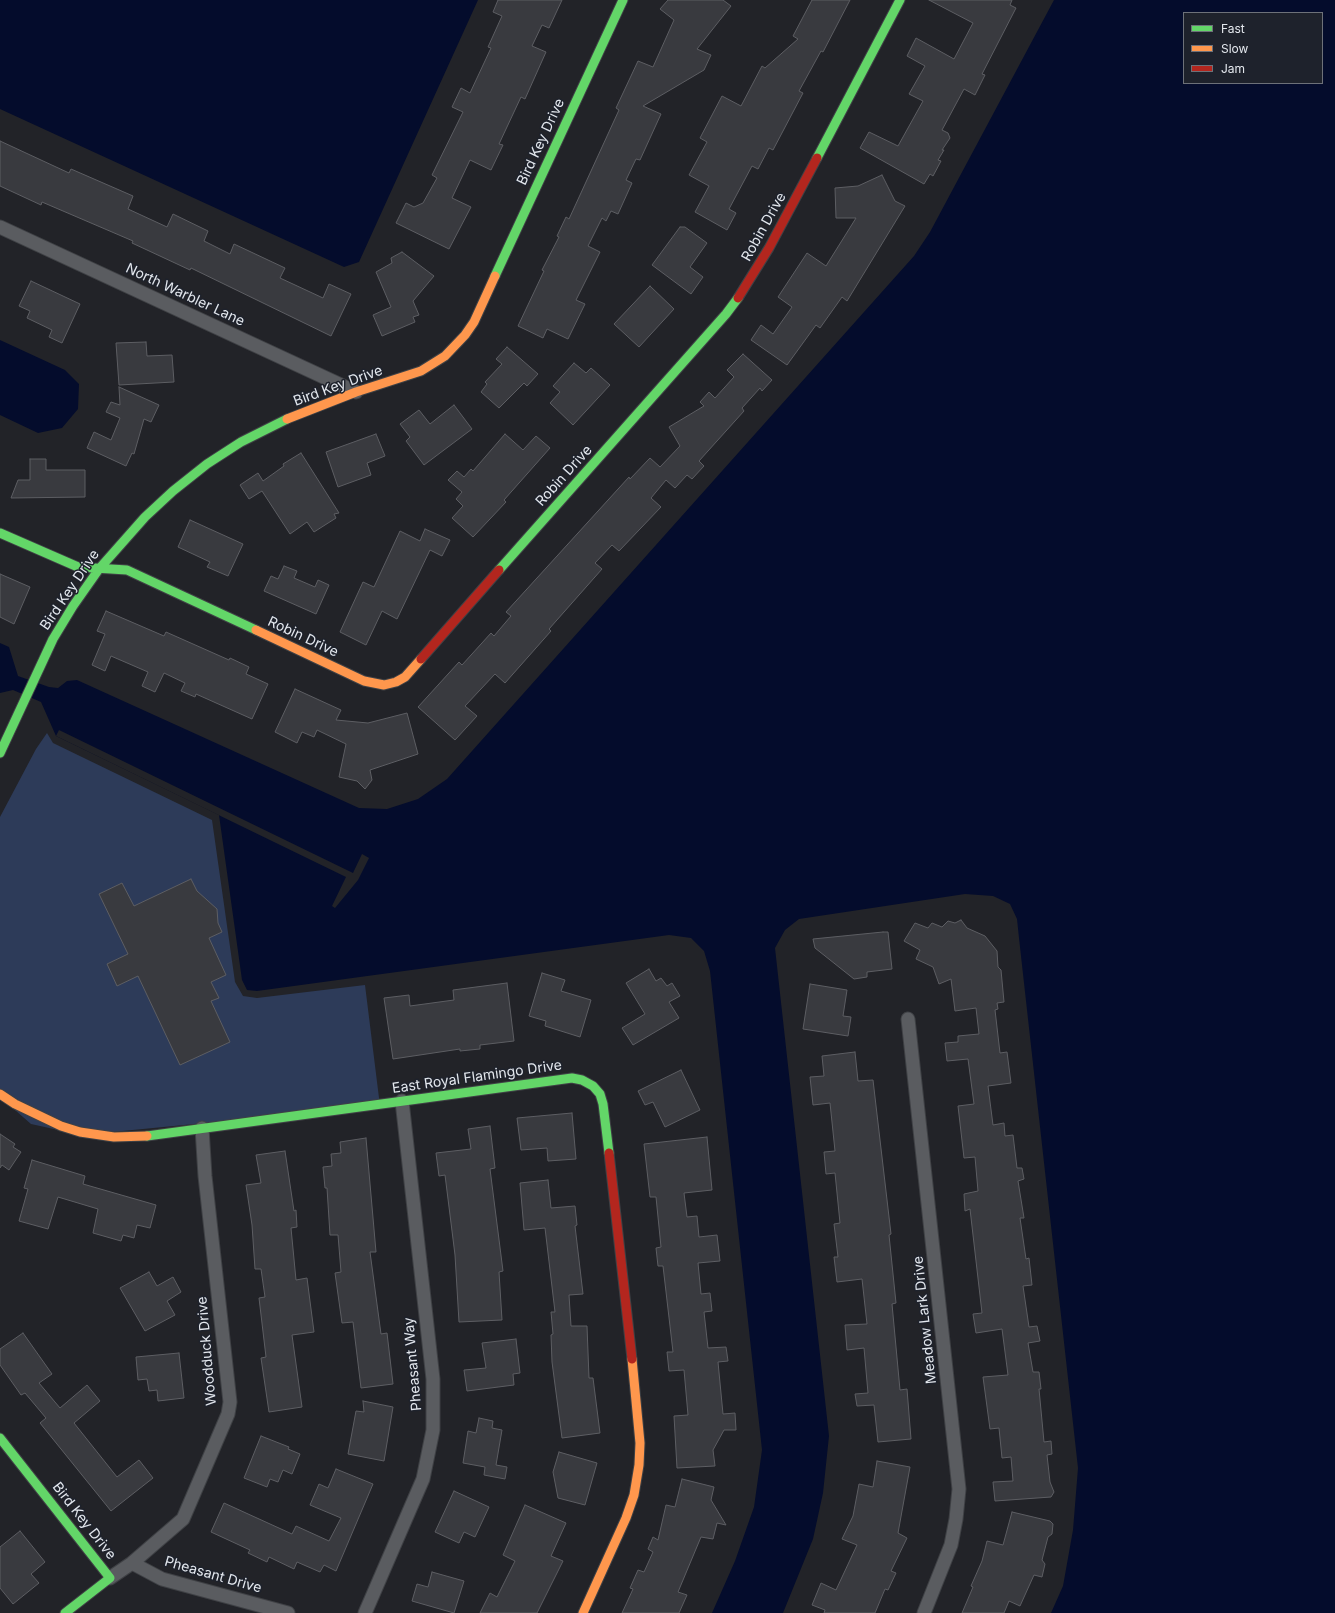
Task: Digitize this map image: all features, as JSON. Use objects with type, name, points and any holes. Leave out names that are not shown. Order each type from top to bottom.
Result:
[{"type":"street","name":"Bird Key Drive","points":[[0,753],[53,639],[73,606],[99,569],[145,517],[173,491],[207,464],[241,442],[277,422],[356,392],[421,371],[445,356],[465,335],[477,314],[622,0]]},
{"type":"street","name":"Robin Drive","points":[[0,533],[78,567],[99,569],[120,568],[127,570],[369,682],[384,685],[396,682],[405,677],[726,314],[740,296],[770,248],[900,0]]},
{"type":"street","name":"North Warbler Lane","points":[[0,227],[356,392]]},
{"type":"street","name":"Meadow Lark Drive","points":[[908,1019],[959,1490],[956,1519],[951,1545],[924,1613]]},
{"type":"street","name":"East Royal Flamingo Drive","points":[[0,1094],[46,1121],[80,1132],[114,1137],[150,1136],[572,1078],[582,1080],[593,1086],[600,1094],[603,1104],[640,1443],[634,1495],[626,1518],[583,1613]]},
{"type":"street","name":"Pheasant Way","points":[[365,1613],[423,1479],[433,1430],[433,1379],[402,1101]]},
{"type":"street","name":"Woodduck Drive","points":[[110,1578],[132,1563],[184,1519],[228,1414],[230,1402],[205,1176],[202,1128]]},
{"type":"street","name":"Bird Key Drive","points":[[0,1438],[110,1578],[65,1613]]},
{"type":"street","name":"Pheasant Drive","points":[[132,1563],[162,1579],[288,1613]]},
{"type":"shaded area","points":[[0,0],[478,0],[359,262],[344,267],[0,109]]},
{"type":"shaded area","points":[[1054,0],[1335,0],[1335,1613],[1051,1613],[1063,1586],[1073,1530],[1078,1468],[1017,919],[1010,904],[993,896],[965,894],[799,919],[785,930],[775,948],[829,1436],[823,1493],[813,1539],[783,1613],[712,1613],[735,1561],[754,1507],[762,1450],[710,971],[704,951],[691,938],[669,935],[257,991],[247,990],[242,980],[219,815],[56,736],[41,702],[13,690],[0,693],[0,643],[9,647],[18,676],[49,687],[58,688],[67,681],[77,680],[359,808],[387,809],[418,799],[447,779],[914,256],[930,232]]},
{"type":"shaded area","points":[[0,340],[65,370],[79,384],[78,409],[62,428],[38,433],[0,415]]},
{"type":"shaded area","points":[[47,733],[53,743],[212,820],[235,982],[243,996],[257,998],[365,985],[380,1106],[81,1135],[31,1124],[0,1097],[0,817],[36,749]]},
{"type":"pier","points":[[59,730],[353,873],[362,854],[369,858],[358,880],[335,908],[332,906],[346,877],[56,736]]},
{"type":"building","points":[[498,0],[562,0],[549,28],[542,25],[532,46],[546,52],[525,99],[521,97],[499,144],[503,145],[491,170],[470,160],[452,198],[471,207],[449,249],[396,223],[406,203],[414,207],[423,203],[437,178],[432,175],[463,112],[452,107],[461,88],[470,93],[491,48],[488,47],[502,16],[493,12]]},
{"type":"building","points":[[668,0],[723,0],[731,6],[697,49],[711,55],[704,70],[643,106],[661,114],[640,160],[636,159],[626,180],[632,183],[618,214],[611,211],[606,221],[602,218],[588,246],[600,252],[576,300],[585,304],[568,339],[547,329],[543,338],[518,326],[544,271],[542,270],[559,237],[557,236],[566,217],[569,219],[619,110],[616,108],[638,61],[653,67],[674,20],[660,9]]},
{"type":"building","points":[[812,0],[850,0],[823,52],[821,51],[799,91],[803,93],[773,150],[769,148],[758,169],[752,166],[729,209],[736,213],[727,230],[695,212],[709,186],[689,175],[707,142],[700,138],[722,96],[741,106],[762,66],[765,68],[798,39],[793,36]]},
{"type":"building","points":[[929,0],[1012,0],[1010,5],[1016,8],[982,74],[985,75],[975,95],[964,89],[942,130],[948,133],[950,138],[942,150],[944,150],[938,160],[941,161],[933,176],[930,174],[924,184],[860,148],[869,132],[898,146],[923,101],[909,94],[925,66],[907,56],[916,38],[954,59],[973,23]]},
{"type":"building","points":[[0,141],[69,173],[71,169],[133,196],[128,209],[167,227],[173,214],[208,231],[204,241],[230,254],[234,244],[285,268],[280,278],[323,298],[329,284],[351,294],[331,336],[191,268],[190,270],[132,243],[133,241],[42,202],[41,205],[0,186]]},
{"type":"building","points":[[882,175],[895,201],[905,206],[847,301],[842,297],[820,328],[816,325],[787,365],[751,340],[761,325],[773,334],[792,307],[778,297],[807,253],[826,266],[856,218],[836,218],[835,188],[858,186]]},
{"type":"building","points":[[680,227],[685,227],[707,243],[690,267],[703,277],[691,294],[652,265]]},
{"type":"building","points":[[402,252],[434,276],[413,301],[419,315],[413,317],[415,322],[382,336],[373,315],[391,307],[376,272],[392,263],[391,258]]},
{"type":"building","points":[[31,281],[80,304],[62,343],[49,337],[52,330],[27,318],[30,311],[19,306]]},
{"type":"building","points":[[650,286],[674,309],[639,347],[614,324]]},
{"type":"building","points":[[146,342],[147,356],[172,355],[174,382],[119,385],[116,343]]},
{"type":"building","points":[[507,347],[538,374],[527,386],[524,383],[499,408],[481,392],[487,384],[485,382],[502,364],[496,359]]},
{"type":"building","points":[[743,354],[772,380],[762,391],[760,388],[742,408],[744,411],[699,461],[704,466],[692,479],[687,475],[675,488],[666,480],[651,498],[661,507],[619,551],[612,545],[595,563],[602,569],[549,629],[551,631],[505,683],[495,674],[465,706],[477,716],[455,740],[418,707],[459,662],[462,665],[491,633],[494,636],[511,616],[506,612],[629,477],[630,479],[650,458],[660,467],[680,446],[669,427],[704,406],[700,402],[709,392],[715,398],[734,377],[727,370]]},
{"type":"building","points":[[574,363],[586,373],[591,368],[610,385],[573,425],[550,403],[560,392],[553,386]]},
{"type":"building","points":[[119,387],[159,405],[151,422],[144,419],[134,454],[132,453],[126,466],[87,448],[94,432],[111,440],[120,418],[106,412],[111,402],[120,405]]},
{"type":"building","points":[[454,405],[472,429],[424,465],[406,441],[410,437],[400,424],[419,410],[430,424]]},
{"type":"building","points":[[376,434],[385,456],[367,463],[371,475],[338,487],[326,452]]},
{"type":"building","points":[[505,434],[523,450],[536,436],[550,448],[504,500],[506,502],[473,537],[452,518],[463,506],[456,499],[462,492],[448,480],[457,471],[464,477],[471,469],[473,471]]},
{"type":"building","points":[[301,453],[339,513],[334,514],[336,518],[314,532],[307,522],[290,534],[262,491],[249,499],[240,485],[258,473],[263,481],[284,466],[283,464]]},
{"type":"building","points":[[30,459],[46,459],[46,470],[85,470],[85,497],[11,498],[18,480],[30,480]]},
{"type":"building","points":[[190,520],[243,544],[228,576],[207,567],[210,562],[178,547]]},
{"type":"building","points":[[425,529],[450,540],[442,556],[430,550],[397,619],[382,611],[366,645],[340,632],[363,582],[374,587],[400,531],[420,541]]},
{"type":"building","points":[[284,566],[297,571],[294,578],[315,587],[318,580],[329,585],[316,614],[264,591],[271,576],[278,579]]},
{"type":"building","points":[[0,574],[30,587],[14,624],[0,617]]},
{"type":"building","points":[[106,611],[164,636],[166,632],[229,660],[230,658],[249,667],[246,674],[268,684],[252,719],[196,694],[195,697],[181,691],[185,683],[164,673],[155,692],[142,686],[148,672],[111,656],[105,671],[92,665],[105,634],[97,631]]},
{"type":"building","points":[[295,689],[341,710],[336,720],[368,723],[407,713],[418,754],[370,770],[372,780],[365,789],[357,781],[339,777],[346,744],[317,730],[314,737],[302,732],[297,743],[275,732]]},
{"type":"building","points":[[191,879],[197,891],[217,909],[218,923],[222,932],[209,938],[226,975],[211,982],[219,998],[211,1001],[230,1042],[180,1065],[138,976],[117,986],[107,964],[128,954],[99,894],[122,883],[134,906]]},
{"type":"building","points":[[961,920],[967,928],[985,936],[997,951],[998,967],[1001,970],[1004,1002],[997,1003],[998,1009],[995,1010],[1000,1053],[1007,1052],[1011,1083],[988,1086],[993,1125],[1004,1123],[1005,1136],[1013,1135],[1017,1168],[1022,1168],[1024,1179],[1018,1181],[1024,1218],[1020,1218],[1026,1259],[1029,1258],[1032,1285],[1023,1286],[1029,1327],[1037,1326],[1040,1341],[1028,1343],[1033,1372],[1039,1372],[1041,1389],[1039,1389],[1044,1442],[1051,1441],[1052,1454],[1047,1455],[1050,1482],[1054,1492],[1051,1497],[995,1501],[993,1482],[1013,1481],[1011,1457],[1002,1458],[999,1428],[990,1429],[983,1377],[1008,1375],[1002,1329],[976,1333],[973,1314],[982,1313],[970,1209],[965,1211],[964,1194],[978,1191],[975,1157],[964,1158],[958,1106],[974,1104],[968,1059],[947,1061],[945,1043],[958,1042],[958,1036],[979,1034],[976,1008],[955,1011],[951,979],[939,984],[933,967],[916,959],[920,950],[904,941],[915,923],[928,928],[932,923],[942,927],[948,921],[955,923]]},
{"type":"building","points":[[888,932],[892,969],[867,972],[867,977],[854,979],[815,948],[813,939]]},
{"type":"building","points":[[649,969],[656,981],[661,978],[667,986],[672,983],[680,996],[669,1002],[679,1018],[633,1045],[622,1028],[645,1014],[626,983]]},
{"type":"building","points":[[542,973],[565,980],[561,991],[591,1000],[580,1037],[545,1026],[546,1021],[529,1016]]},
{"type":"building","points":[[507,983],[514,1041],[480,1045],[480,1049],[460,1051],[460,1049],[393,1059],[384,998],[409,995],[410,1006],[454,1000],[453,990]]},
{"type":"building","points":[[810,984],[847,990],[843,1016],[851,1017],[848,1036],[803,1029]]},
{"type":"building","points":[[855,1052],[858,1081],[873,1080],[891,1234],[889,1235],[896,1303],[892,1304],[900,1390],[907,1389],[911,1439],[878,1442],[874,1405],[857,1406],[855,1394],[868,1393],[864,1348],[847,1350],[845,1325],[867,1324],[862,1279],[837,1282],[834,1257],[838,1257],[834,1224],[840,1223],[835,1173],[826,1174],[824,1152],[835,1151],[830,1103],[813,1105],[810,1077],[824,1076],[822,1056]]},
{"type":"building","points":[[681,1070],[700,1110],[665,1127],[653,1102],[645,1105],[638,1091]]},
{"type":"building","points":[[572,1113],[576,1159],[548,1161],[547,1148],[521,1150],[517,1118]]},
{"type":"building","points":[[490,1126],[495,1168],[490,1169],[503,1271],[499,1272],[502,1320],[459,1322],[455,1255],[445,1175],[439,1176],[436,1153],[471,1149],[468,1129]]},
{"type":"building","points":[[0,1134],[15,1144],[13,1147],[21,1152],[9,1170],[2,1165],[0,1168]]},
{"type":"building","points":[[707,1137],[712,1190],[684,1193],[687,1217],[697,1216],[699,1237],[717,1235],[720,1261],[698,1263],[701,1294],[710,1293],[712,1311],[704,1312],[708,1348],[726,1347],[728,1361],[718,1362],[723,1414],[735,1413],[736,1430],[724,1430],[713,1450],[715,1466],[677,1468],[674,1416],[688,1415],[684,1370],[669,1371],[667,1352],[673,1352],[663,1266],[658,1266],[656,1248],[661,1247],[656,1197],[650,1197],[644,1144]]},
{"type":"building","points":[[366,1138],[376,1252],[370,1252],[381,1334],[387,1333],[393,1384],[361,1388],[353,1322],[342,1323],[335,1273],[341,1272],[338,1235],[330,1235],[327,1188],[325,1188],[323,1167],[332,1166],[331,1154],[341,1153],[340,1142]]},
{"type":"building","points":[[285,1151],[294,1211],[296,1210],[297,1227],[291,1228],[296,1280],[307,1278],[314,1332],[292,1335],[302,1407],[269,1412],[261,1358],[266,1357],[259,1298],[265,1297],[261,1269],[255,1269],[252,1225],[246,1185],[261,1183],[256,1155]]},
{"type":"building","points":[[32,1160],[85,1176],[83,1184],[156,1205],[150,1228],[137,1225],[134,1238],[123,1235],[121,1241],[93,1233],[98,1209],[58,1197],[48,1229],[19,1221],[28,1189],[24,1188]]},
{"type":"building","points":[[548,1180],[551,1208],[575,1206],[577,1225],[575,1226],[583,1294],[569,1295],[571,1326],[587,1326],[589,1378],[593,1378],[600,1433],[562,1438],[552,1362],[551,1335],[553,1334],[551,1312],[555,1312],[545,1228],[524,1230],[520,1183]]},
{"type":"building","points":[[149,1272],[157,1286],[173,1277],[181,1292],[167,1301],[175,1315],[145,1331],[120,1288]]},
{"type":"building","points":[[23,1333],[52,1374],[39,1383],[60,1408],[87,1385],[100,1401],[74,1423],[117,1477],[139,1460],[153,1478],[111,1511],[40,1423],[46,1418],[25,1393],[21,1395],[0,1365],[0,1349]]},
{"type":"building","points":[[516,1339],[520,1373],[513,1374],[514,1385],[467,1391],[464,1370],[486,1368],[482,1343]]},
{"type":"building","points":[[179,1353],[184,1398],[158,1401],[157,1390],[149,1391],[147,1379],[138,1380],[136,1357]]},
{"type":"building","points":[[363,1401],[393,1407],[384,1461],[348,1454],[356,1411],[364,1412]]},
{"type":"building","points":[[479,1418],[493,1421],[492,1428],[502,1430],[496,1465],[507,1467],[505,1479],[484,1475],[485,1467],[463,1463],[468,1431],[476,1433]]},
{"type":"building","points":[[261,1436],[289,1447],[288,1449],[300,1454],[292,1474],[283,1470],[278,1482],[270,1479],[267,1487],[244,1478]]},
{"type":"building","points":[[559,1452],[597,1463],[585,1505],[558,1498],[553,1472]]},
{"type":"building","points":[[877,1461],[910,1467],[898,1533],[907,1538],[891,1571],[896,1573],[888,1590],[885,1589],[875,1613],[824,1613],[825,1610],[812,1605],[821,1583],[836,1590],[857,1545],[842,1539],[853,1516],[859,1484],[873,1487]]},
{"type":"building","points":[[336,1469],[373,1484],[336,1571],[324,1565],[320,1572],[297,1562],[294,1569],[269,1557],[267,1562],[248,1553],[250,1550],[211,1532],[224,1503],[292,1534],[296,1526],[329,1541],[341,1518],[310,1505],[319,1484],[328,1488]]},
{"type":"building","points":[[682,1479],[714,1487],[711,1500],[726,1525],[717,1523],[713,1539],[701,1537],[678,1592],[687,1595],[679,1613],[622,1613],[633,1589],[630,1588],[638,1570],[644,1572],[653,1552],[648,1549],[653,1537],[658,1540],[666,1505],[675,1507]]},
{"type":"building","points":[[454,1491],[489,1507],[475,1537],[464,1532],[459,1543],[435,1532]]},
{"type":"building","points":[[525,1505],[566,1523],[551,1556],[563,1561],[537,1613],[480,1613],[490,1593],[497,1597],[515,1561],[503,1555]]},
{"type":"building","points":[[1012,1512],[1050,1521],[1053,1524],[1052,1534],[1048,1537],[1042,1560],[1045,1564],[1042,1577],[1034,1575],[1020,1606],[1009,1601],[1004,1613],[962,1613],[973,1587],[971,1586],[982,1561],[987,1541],[1003,1545]]},
{"type":"building","points":[[20,1531],[45,1562],[31,1574],[39,1583],[13,1604],[0,1588],[0,1547]]},
{"type":"building","points":[[432,1572],[464,1581],[454,1613],[412,1601],[417,1584],[428,1587]]},
{"type":"traffic: fast","points":[[495,276],[623,0]]},
{"type":"traffic: fast","points":[[817,158],[900,0]]},
{"type":"traffic: fast","points":[[499,570],[726,314],[738,298]]},
{"type":"traffic: fast","points":[[0,753],[53,639],[73,606],[99,569],[145,517],[173,491],[207,464],[241,442],[287,419]]},
{"type":"traffic: fast","points":[[0,533],[78,567],[127,570],[256,630]]},
{"type":"traffic: fast","points":[[147,1136],[572,1078],[582,1080],[593,1086],[600,1094],[603,1104],[609,1153]]},
{"type":"traffic: fast","points":[[0,1438],[110,1578],[65,1613]]},
{"type":"traffic: slow","points":[[287,419],[356,392],[421,371],[445,356],[465,335],[474,322],[495,276]]},
{"type":"traffic: slow","points":[[256,630],[364,681],[384,685],[396,682],[405,677],[421,659]]},
{"type":"traffic: slow","points":[[0,1094],[15,1104],[61,1126],[80,1132],[114,1137],[147,1136]]},
{"type":"traffic: slow","points":[[583,1613],[626,1518],[634,1495],[639,1465],[640,1443],[632,1359]]},
{"type":"traffic: jam","points":[[738,298],[769,248],[817,158]]},
{"type":"traffic: jam","points":[[421,659],[499,570]]},
{"type":"traffic: jam","points":[[609,1153],[632,1359]]}]
